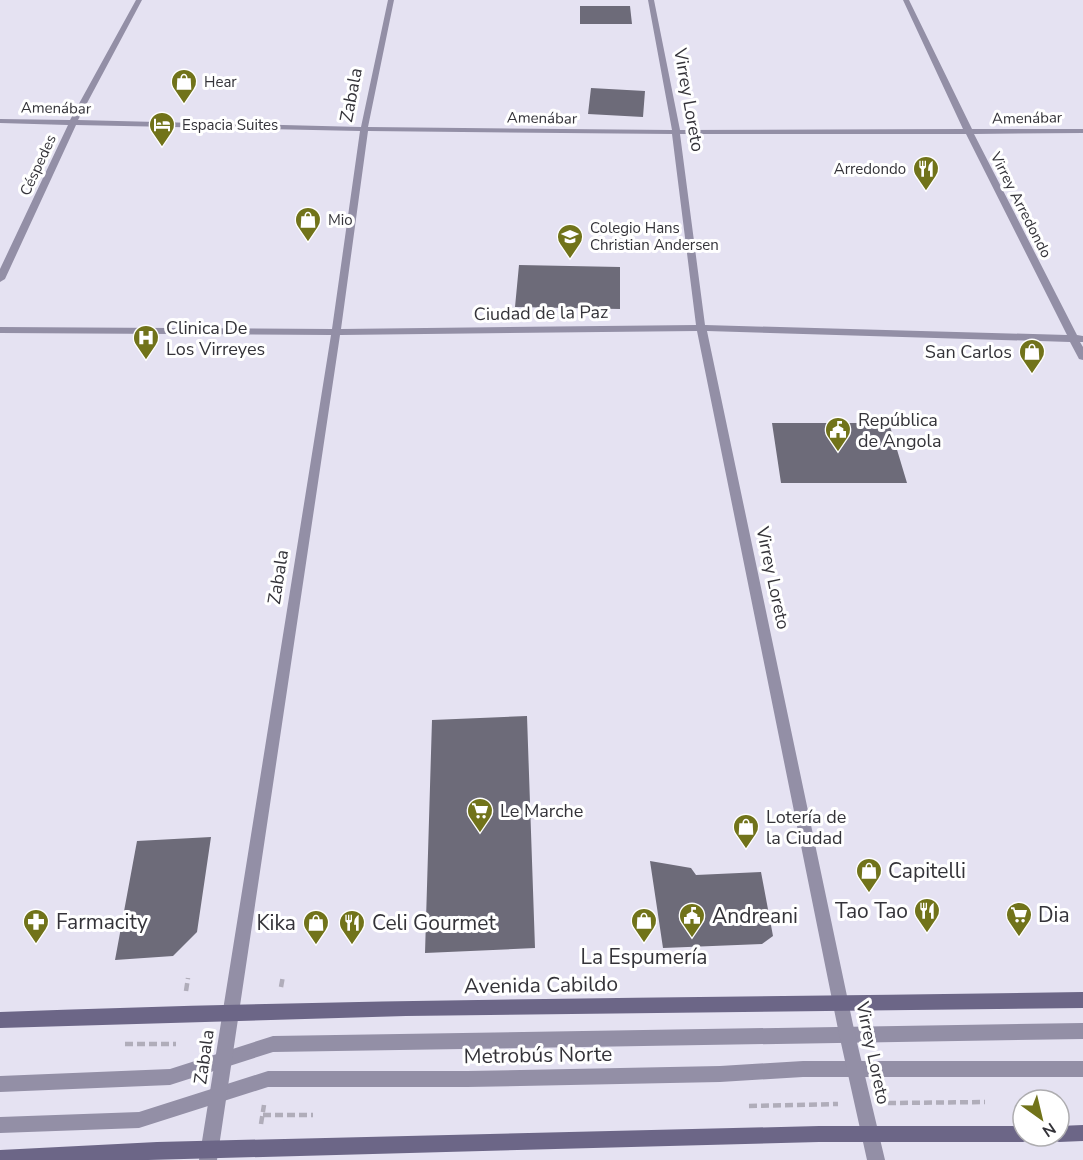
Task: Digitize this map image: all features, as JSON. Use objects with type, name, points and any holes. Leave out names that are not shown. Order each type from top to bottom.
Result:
[{"type":"main road","name":"Avenida Cabildo","points":[[0,1020],[230,1011],[842,1005],[1083,1000]]},
{"type":"main road","points":[[0,1159],[870,1135],[1011,1134]]},
{"type":"street","name":"Céspedes","points":[[0,279],[73,122],[139,0]]},
{"type":"street","name":"Zabala","points":[[209,1155],[336,332],[364,129],[391,0]]},
{"type":"street","name":"Virrey Loreto","points":[[651,0],[676,132],[701,328],[847,1034],[876,1160]]},
{"type":"street","name":"Virrey Arredondo","points":[[906,0],[969,132],[1078,339],[1083,357]]},
{"type":"street","name":"Amenábar","points":[[0,121],[364,129],[676,132],[1083,131]]},
{"type":"street","name":"Ciudad de la Paz","points":[[0,330],[336,332],[701,328],[1078,339]]},
{"type":"street","name":"Metrobús Norte","points":[[0,1084],[170,1077],[273,1044],[1083,1031]]},
{"type":"street","name":"Metrobús Norte","points":[[0,1125],[139,1120],[268,1079],[467,1079],[720,1074],[802,1069],[1083,1069]]},
{"type":"path","points":[[125,1044],[176,1044]]},
{"type":"path","points":[[263,1115],[313,1115]]},
{"type":"building","points":[[580,6],[630,6],[632,24],[580,24]]},
{"type":"building","points":[[591,88],[645,91],[643,117],[588,114]]},
{"type":"building","points":[[519,265],[620,267],[620,309],[515,307]]},
{"type":"building","name":"República de Angola","points":[[772,423],[889,423],[907,483],[781,483]]},
{"type":"building","name":"Le Marche","points":[[527,716],[535,948],[425,953],[432,720]]},
{"type":"building","points":[[211,837],[197,932],[173,956],[115,960],[137,841]]},
{"type":"building","points":[[650,861],[691,868],[696,875],[761,872],[773,936],[762,944],[663,948]]},
{"type":"place","name":"Hear","points":[[184,105]]},
{"type":"place","name":"Espacia Suites","points":[[162,148]]},
{"type":"place","name":"Arredondo","points":[[926,192]]},
{"type":"place","name":"Mio","points":[[308,243]]},
{"type":"place","name":"Colegio Hans Christian Andersen","points":[[570,260]]},
{"type":"place","name":"Clinica De Los Virreyes","points":[[146,361]]},
{"type":"place","name":"San Carlos","points":[[1032,375]]},
{"type":"place","name":"República de Angola","points":[[838,453]]},
{"type":"place","name":"Le Marche","points":[[480,834]]},
{"type":"place","name":"Lotería de la Ciudad","points":[[746,850]]},
{"type":"place","name":"Capitelli","points":[[869,894]]},
{"type":"place","name":"Tao Tao","points":[[927,934]]},
{"type":"place","name":"Dia","points":[[1019,938]]},
{"type":"place","name":"Andreani","points":[[692,939]]},
{"type":"place","name":"La Espumería","points":[[644,944]]},
{"type":"place","name":"Farmacity","points":[[36,945]]},
{"type":"place","name":"Kika","points":[[316,946]]},
{"type":"place","name":"Celi Gourmet","points":[[352,946]]}]
